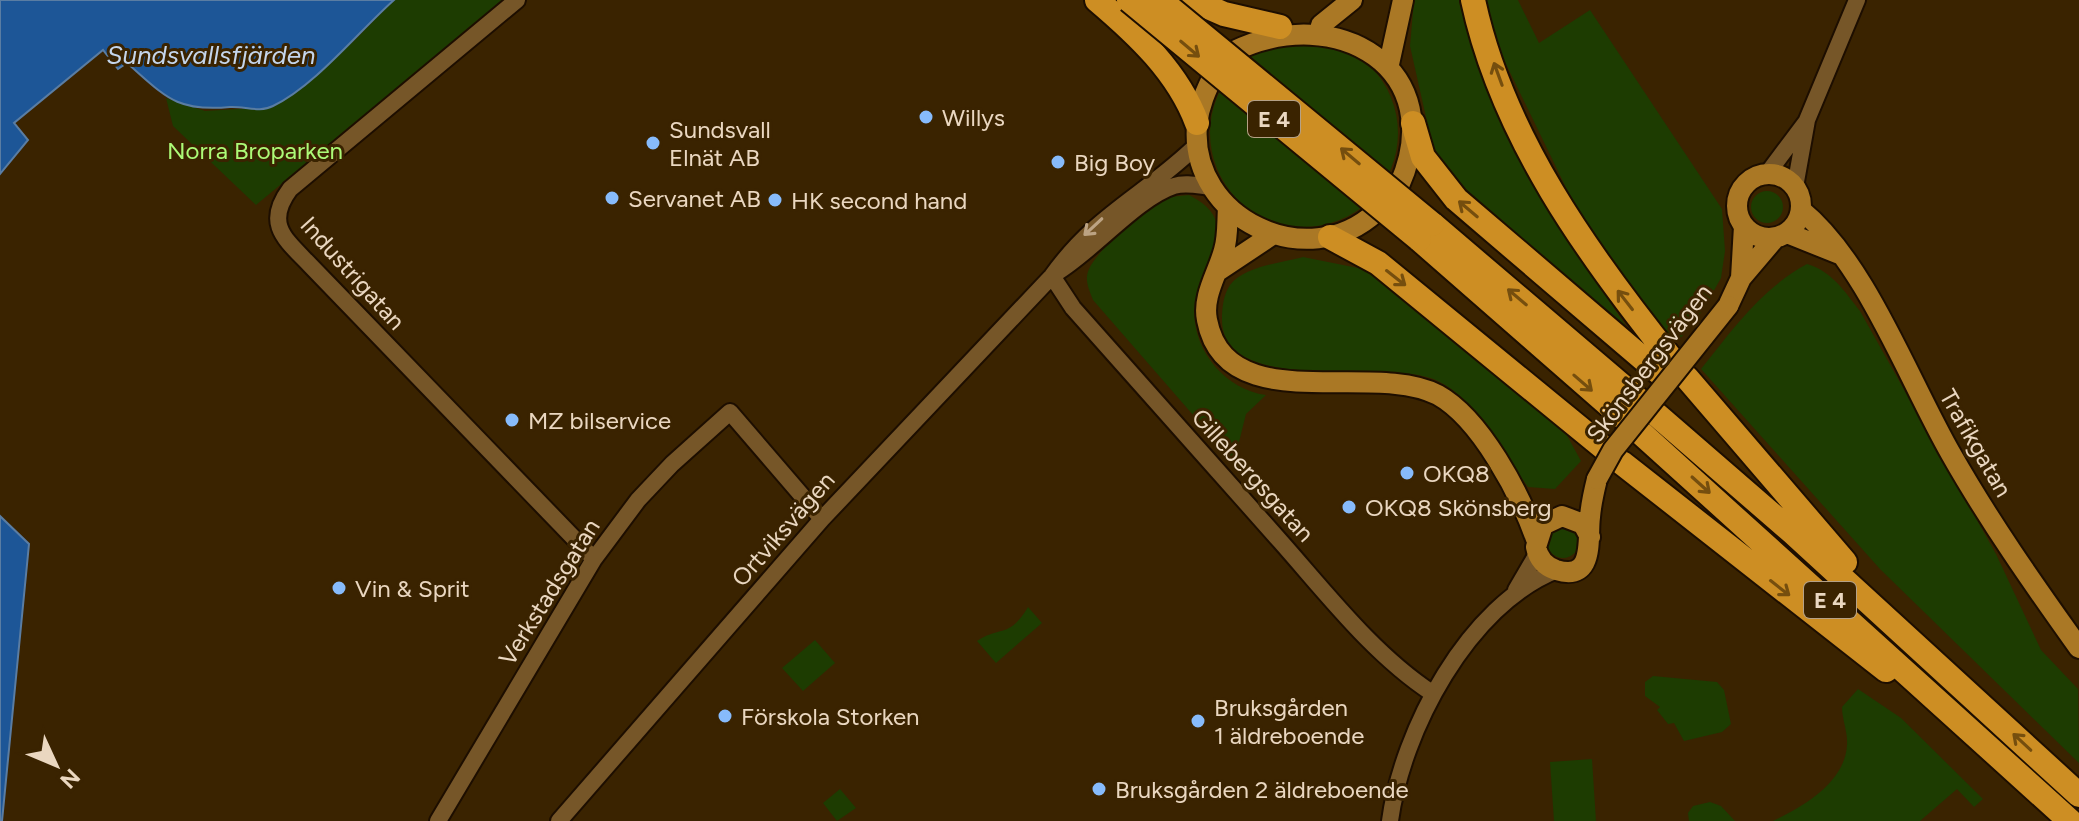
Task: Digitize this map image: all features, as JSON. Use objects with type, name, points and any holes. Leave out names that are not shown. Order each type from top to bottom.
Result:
[{"type":"highway","points":[[1097,0],[1126,24],[1164,66],[1191,107],[1197,134]]},
{"type":"highway","name":"E 4","points":[[1129,0],[1426,232]]},
{"type":"highway","name":"E 4","points":[[1160,0],[1641,418],[1914,643],[2079,795]]},
{"type":"highway","points":[[1192,0],[1224,14],[1280,27]]},
{"type":"highway","points":[[1473,0],[1505,94],[1557,204],[1675,376]]},
{"type":"highway","points":[[1413,123],[1423,157],[1456,199],[1675,376]]},
{"type":"highway","name":"E 4","points":[[1330,237],[1378,263],[1613,455],[2015,769]]},
{"type":"highway","name":"E 4","points":[[1675,376],[1737,440],[1914,643]]},
{"type":"highway","name":"E 4","points":[[1641,418],[2070,821]]},
{"type":"main road","points":[[1321,25],[1352,0]]},
{"type":"main road","points":[[1389,64],[1403,0]]},
{"type":"main road","points":[[1232,52],[1255,36],[1280,27],[1321,25],[1359,38],[1389,64],[1405,92],[1413,123],[1413,144],[1399,186]]},
{"type":"main road","points":[[1215,72],[1203,97],[1197,134],[1212,187],[1228,208],[1248,224],[1272,235],[1301,240],[1330,237],[1351,230],[1376,212]]},
{"type":"main road","points":[[1781,235],[1801,210],[1795,187],[1787,180],[1767,174],[1756,177],[1741,190],[1737,209],[1744,226],[1757,236],[1781,235],[1842,255]]},
{"type":"main road","points":[[1228,208],[1225,247],[1211,287],[1207,319],[1213,337],[1234,364],[1267,379],[1399,382],[1438,396],[1460,414],[1510,481],[1540,512],[1583,524],[1590,537],[1590,550],[1581,565],[1557,570],[1542,561],[1510,481]]},
{"type":"main road","name":"Trafikgatan","points":[[1801,210],[1825,229],[1842,255],[1991,521],[2079,648]]},
{"type":"main road","name":"Skönsbergsvägen","points":[[1741,278],[1744,226]]},
{"type":"main road","points":[[1218,271],[1272,235]]},
{"type":"main road","name":"Skönsbergsvägen","points":[[1562,517],[1597,479],[1613,450],[1728,306],[1741,278],[1781,235]]},
{"type":"main road","name":"Skönsbergsvägen","points":[[1590,537],[1589,520],[1597,479]]},
{"type":"main road","points":[[1537,546],[1543,525],[1562,517]]},
{"type":"street","name":"Industrigatan","points":[[517,0],[290,189],[281,201],[277,221],[282,235],[310,265],[594,559]]},
{"type":"street","points":[[1795,187],[1807,120],[1857,0]]},
{"type":"street","points":[[1767,174],[1807,120]]},
{"type":"street","name":"Ortviksvägen","points":[[559,821],[822,519],[1052,276],[1093,226],[1167,174],[1197,134]]},
{"type":"street","name":"Ortviksvägen","points":[[1052,276],[1083,257],[1135,211],[1172,186],[1212,187]]},
{"type":"street","name":"Gillebergsgatan","points":[[1052,276],[1073,308],[1321,586],[1412,680],[1432,693]]},
{"type":"street","name":"Verkstadsgatan","points":[[438,821],[594,559],[638,500],[672,464],[730,412],[822,519]]},
{"type":"street","points":[[1508,602],[1537,546]]},
{"type":"street","points":[[1390,821],[1402,768],[1432,693],[1446,670],[1508,602],[1557,570]]},
{"type":"green space","name":"Norra Broparken","points":[[394,0],[503,0],[256,205],[173,126],[166,98],[205,111],[272,107],[354,41]]},
{"type":"green space","points":[[1414,0],[1459,0],[1488,89],[1507,132],[1553,214],[1630,332],[1490,216],[1434,153],[1410,46]]},
{"type":"green space","points":[[1484,0],[1518,0],[1539,43],[1590,10],[1722,209],[1725,251],[1721,278],[1703,310],[1676,344],[1611,264],[1575,206],[1505,62]]},
{"type":"green space","points":[[1304,39],[1322,40],[1340,46],[1371,66],[1391,97],[1397,115],[1397,151],[1391,169],[1371,200],[1340,220],[1322,226],[1304,227],[1286,226],[1268,220],[1237,200],[1217,169],[1211,151],[1210,133],[1211,115],[1217,97],[1237,66],[1268,46],[1286,40]]},
{"type":"green space","points":[[1767,191],[1779,195],[1783,207],[1779,219],[1767,223],[1755,219],[1751,207],[1755,195]]},
{"type":"green space","points":[[1189,195],[1207,207],[1217,225],[1216,245],[1195,302],[1195,318],[1203,349],[1223,375],[1250,391],[1266,395],[1246,414],[1234,462],[1093,300],[1088,284],[1088,273],[1094,261],[1125,228],[1161,201]]},
{"type":"green space","points":[[1303,257],[1363,269],[1396,291],[1564,430],[1581,461],[1555,489],[1528,487],[1477,414],[1438,381],[1415,374],[1312,371],[1278,367],[1249,359],[1230,344],[1222,320],[1223,302],[1230,285],[1254,269]]},
{"type":"green space","points":[[1807,264],[1831,277],[1860,311],[1996,554],[2041,650],[2078,689],[2079,763],[1880,569],[1701,369],[1762,297]]},
{"type":"green space","points":[[1563,526],[1574,531],[1579,542],[1574,553],[1563,558],[1552,553],[1547,542],[1552,531]]},
{"type":"green space","points":[[1028,607],[1042,623],[996,663],[977,641],[1010,628]]},
{"type":"green space","points":[[815,640],[835,663],[803,691],[782,668]]},
{"type":"green space","points":[[1653,676],[1717,682],[1724,690],[1731,724],[1722,732],[1684,741],[1674,723],[1668,724],[1657,710],[1660,707],[1645,696],[1645,682]]},
{"type":"green space","points":[[1858,689],[1901,718],[1983,799],[1974,807],[1957,789],[1920,821],[1773,821],[1809,801],[1839,771],[1847,745],[1842,707]]},
{"type":"green space","points":[[1592,759],[1596,821],[1554,821],[1550,762]]},
{"type":"green space","points":[[840,789],[856,808],[837,821],[823,803]]},
{"type":"green space","points":[[1710,802],[1721,806],[1735,821],[1689,821],[1688,813],[1693,806]]},
{"type":"water","name":"Sundsvallsfjärden","points":[[0,0],[394,0],[305,85],[289,97],[263,109],[197,107],[173,100],[127,63],[118,69],[103,50],[14,123],[28,140],[0,174]]},
{"type":"water","points":[[0,516],[29,544],[2,821],[0,821]]},
{"type":"place","name":"Willys","points":[[926,117]]},
{"type":"place","name":"Sundsvall Elnät AB","points":[[653,143]]},
{"type":"place","name":"Big Boy","points":[[1058,162]]},
{"type":"place","name":"Servanet AB","points":[[612,198]]},
{"type":"place","name":"HK second hand","points":[[775,200]]},
{"type":"place","name":"MZ bilservice","points":[[512,420]]},
{"type":"place","name":"OKQ8","points":[[1407,473]]},
{"type":"place","name":"OKQ8 Skönsberg","points":[[1349,507]]},
{"type":"place","name":"Vin & Sprit","points":[[339,588]]},
{"type":"place","name":"Förskola Storken","points":[[725,716]]},
{"type":"place","name":"Bruksgården 1 äldreboende","points":[[1198,721]]},
{"type":"place","name":"Bruksgården 2 äldreboende","points":[[1099,789]]}]
